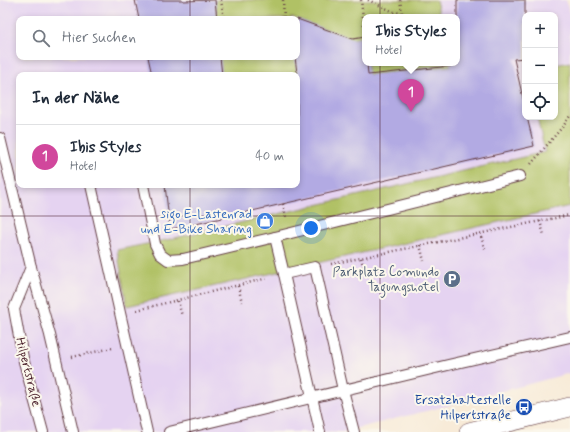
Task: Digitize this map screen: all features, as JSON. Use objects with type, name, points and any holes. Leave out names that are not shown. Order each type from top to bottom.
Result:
[{"type":"street","points":[[470,432],[570,407]]},
{"type":"lane","points":[[0,138],[73,432]]},
{"type":"lane","points":[[144,188],[154,244],[160,254],[168,260],[183,259],[520,176]]},
{"type":"lane","points":[[92,188],[147,432]]},
{"type":"lane","points":[[275,237],[320,432]]},
{"type":"lane","name":"Hilpertstraße","points":[[31,267],[14,309],[23,358],[43,432]]},
{"type":"lane","points":[[284,274],[315,267],[354,432]]},
{"type":"lane","points":[[169,432],[570,337]]},
{"type":"path","points":[[221,0],[224,16]]},
{"type":"path","points":[[283,0],[284,16]]},
{"type":"path","points":[[360,0],[362,14]]},
{"type":"path","points":[[368,0],[394,12],[402,13],[400,0]]},
{"type":"path","points":[[520,176],[570,116]]},
{"type":"path","points":[[315,267],[570,215]]},
{"type":"path","points":[[540,221],[544,235]]},
{"type":"path","points":[[480,233],[485,249]]},
{"type":"path","points":[[420,245],[424,261]]},
{"type":"path","points":[[361,258],[365,273]]},
{"type":"path","points":[[121,314],[284,274]]},
{"type":"path","points":[[238,286],[242,302]]},
{"type":"path","points":[[178,300],[182,316]]},
{"type":"path","points":[[56,361],[128,344]]},
{"type":"shaded area","points":[[0,0],[566,0],[570,16],[570,373],[342,432],[0,432]]},
{"type":"green space","points":[[215,0],[436,0],[439,14],[362,14],[362,38],[353,39],[300,20],[300,16],[217,16]]},
{"type":"green space","points":[[220,60],[298,60],[304,65],[299,72],[222,72]]},
{"type":"green space","points":[[570,62],[570,206],[127,306],[117,250],[545,152],[538,120],[558,120],[558,64]]},
{"type":"green space","points":[[367,66],[451,66],[368,75]]},
{"type":"building","points":[[135,0],[215,0],[217,16],[138,16]]},
{"type":"building","points":[[457,0],[525,0],[525,12],[522,12],[522,58],[514,59],[522,94],[522,120],[528,120],[534,146],[170,229],[165,188],[300,188],[300,72],[297,72],[295,60],[300,60],[300,20],[353,39],[362,38],[362,66],[367,66],[368,75],[460,66],[460,14],[457,14]]},
{"type":"building","points":[[149,60],[220,60],[222,72],[151,72]]},
{"type":"place","name":"Ibis Styles","points":[[411,112]]},
{"type":"place","name":"sigo E-Lastenrad und E-Bike Sharing","points":[[265,221]]},
{"type":"place","name":"Parkplatz Comundo Tagungshotel","points":[[452,279]]},
{"type":"place","name":"Ersatzhaltestelle Hilpertstraße","points":[[524,407]]}]
